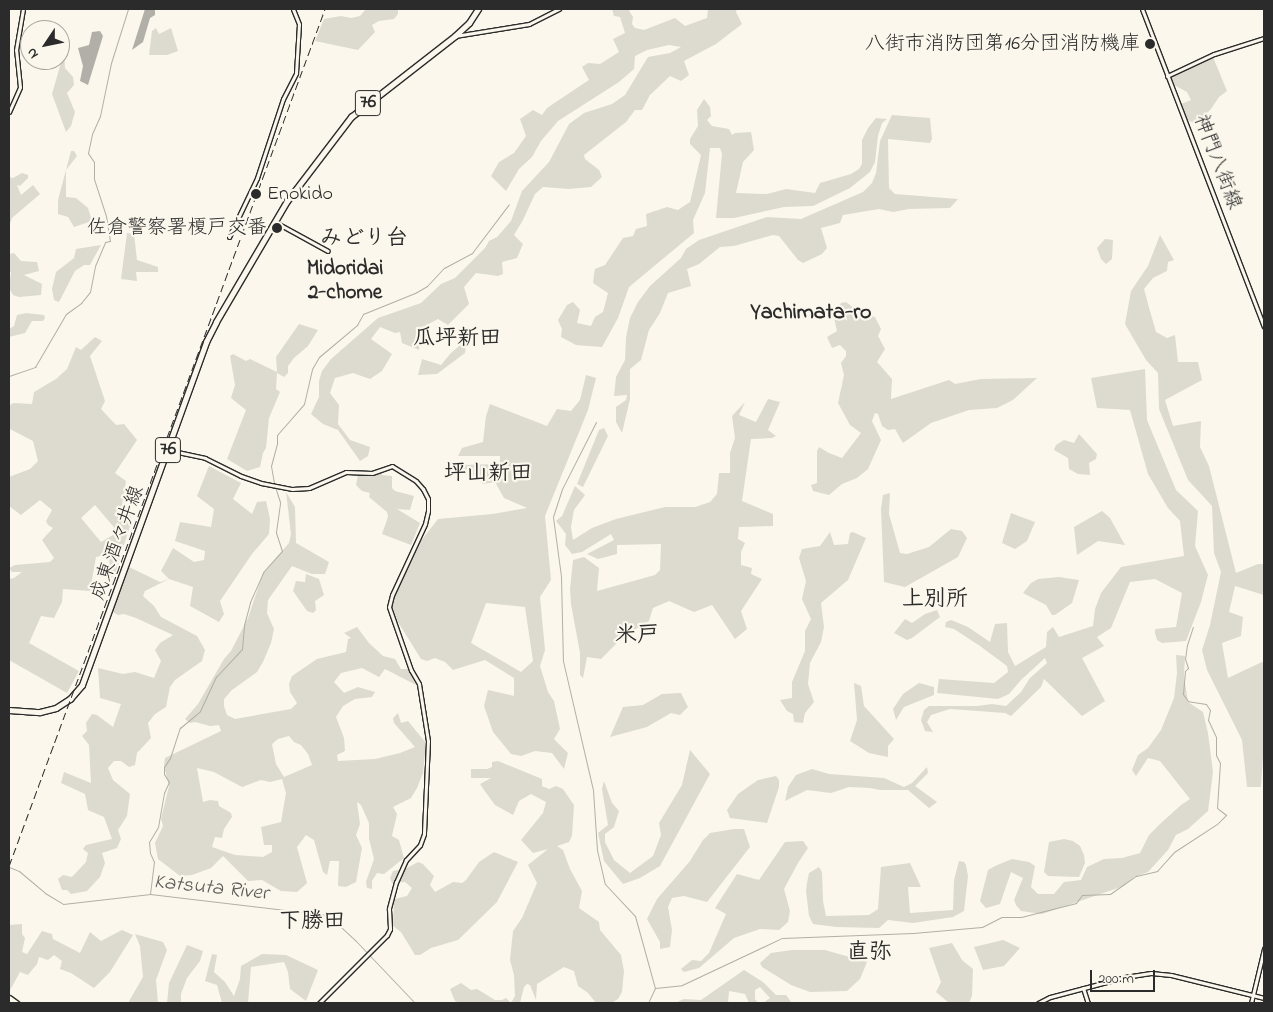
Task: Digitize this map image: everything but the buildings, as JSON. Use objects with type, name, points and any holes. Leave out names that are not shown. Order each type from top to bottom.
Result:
[{"type":"highway","points":[[9,998],[16,1003]]},
{"type":"main road","name":"76","points":[[9,710],[49,710],[64,704],[79,690],[89,668],[211,331],[296,189],[351,117],[455,36],[469,23],[478,9]]},
{"type":"street","points":[[9,112],[20,87],[16,50],[22,9]]},
{"type":"street","points":[[230,237],[257,178],[283,99],[296,73],[298,24],[293,9]]},
{"type":"street","points":[[455,36],[529,24],[559,9]]},
{"type":"street","name":"神門八街線","points":[[1142,9],[1264,326]]},
{"type":"street","points":[[1167,76],[1214,54],[1264,38]]},
{"type":"street","points":[[275,222],[328,251]]},
{"type":"street","points":[[168,450],[205,458],[240,476],[260,483],[292,489],[309,488],[346,472],[372,473],[392,466],[416,481],[428,499],[425,524],[392,595],[389,607],[411,670],[420,684],[428,741],[424,834],[420,844],[406,860],[397,878],[390,906],[390,929],[387,935],[320,1003]]},
{"type":"street","points":[[1251,1003],[1264,949]]},
{"type":"street","points":[[1038,1003],[1125,977],[1151,973],[1171,975],[1264,998]]},
{"type":"street","points":[[1084,988],[1088,1003]]},
{"type":"shaded area","points":[[145,9],[155,9],[155,15],[150,18],[143,42],[132,50]]},
{"type":"shaded area","points":[[366,9],[398,9],[398,14],[394,19],[379,21],[372,25],[375,32],[358,50],[315,41],[324,19],[341,16],[351,18],[360,16]]},
{"type":"shaded area","points":[[612,9],[632,9],[629,11],[633,17],[632,24],[635,28],[644,30],[675,18],[685,26],[707,18],[708,9],[737,9],[736,12],[742,24],[716,44],[684,61],[689,75],[681,81],[670,76],[650,95],[642,110],[635,110],[626,122],[584,155],[585,159],[599,170],[602,177],[591,187],[569,189],[543,187],[535,194],[514,235],[523,244],[517,258],[502,262],[503,274],[498,276],[476,273],[464,287],[469,304],[448,325],[438,319],[421,328],[419,350],[402,343],[400,332],[395,333],[380,327],[371,339],[392,354],[382,371],[370,379],[353,373],[335,378],[330,393],[339,405],[338,424],[350,440],[370,447],[368,456],[360,461],[338,430],[323,424],[311,414],[319,397],[319,381],[322,371],[331,359],[378,318],[421,303],[441,284],[455,278],[485,248],[489,241],[497,237],[511,221],[522,191],[549,162],[569,124],[584,113],[612,104],[625,95],[648,57],[670,53],[681,47],[669,45],[647,50],[635,56],[634,69],[619,82],[558,121],[541,141],[532,157],[519,169],[506,191],[491,176],[499,162],[514,153],[526,136],[520,119],[533,110],[542,115],[547,108],[589,80],[582,67],[588,63],[600,64],[619,52],[613,39],[625,33],[620,17],[614,16]]},
{"type":"shaded area","points":[[156,28],[159,34],[171,28],[178,51],[167,55],[149,55],[152,31]]},
{"type":"shaded area","points":[[100,31],[103,36],[88,85],[80,81],[83,66],[78,48],[89,45],[92,32]]},
{"type":"shaded area","points":[[1213,57],[1227,91],[1219,97],[1211,109],[1196,124],[1185,119],[1181,104],[1191,100],[1187,92],[1172,84],[1170,76]]},
{"type":"shaded area","points":[[59,70],[67,70],[73,77],[74,85],[67,93],[75,112],[71,126],[66,132],[52,94]]},
{"type":"shaded area","points":[[704,99],[710,107],[711,116],[707,120],[712,126],[729,129],[732,135],[735,133],[751,132],[754,150],[743,162],[736,193],[767,194],[786,189],[815,193],[820,183],[851,174],[859,169],[862,164],[862,140],[868,128],[876,118],[887,119],[882,123],[878,136],[875,162],[870,172],[850,188],[813,206],[784,207],[734,218],[716,218],[722,154],[720,148],[710,148],[705,193],[693,220],[694,233],[629,287],[618,318],[602,347],[576,345],[561,337],[562,329],[558,320],[567,305],[573,302],[580,310],[577,323],[591,326],[595,317],[603,312],[608,293],[593,283],[595,269],[605,265],[623,238],[633,236],[636,229],[647,226],[646,214],[667,207],[678,210],[690,202],[701,155],[690,144],[690,139],[698,126],[697,110]]},
{"type":"shaded area","points":[[892,115],[930,118],[932,139],[930,143],[888,139],[889,188],[895,194],[958,199],[950,208],[909,209],[893,212],[879,209],[843,215],[840,223],[821,228],[827,248],[822,254],[803,263],[798,260],[779,236],[773,235],[734,246],[720,247],[699,264],[687,269],[691,286],[668,293],[660,313],[649,330],[641,360],[630,369],[630,399],[622,433],[616,422],[616,407],[626,400],[627,395],[614,396],[616,377],[625,360],[626,337],[630,318],[638,302],[650,286],[681,258],[686,249],[699,240],[767,217],[801,219],[863,192],[872,183],[876,173],[880,141]]},
{"type":"shaded area","points":[[71,151],[74,151],[77,156],[66,170],[66,197],[76,198],[88,208],[92,221],[74,227],[68,217],[58,214],[58,200]]},
{"type":"shaded area","points":[[22,173],[28,175],[28,178],[20,186],[17,185],[21,195],[33,185],[40,194],[12,218],[9,226],[9,177],[13,178]]},
{"type":"shaded area","points":[[127,233],[134,234],[137,260],[158,267],[158,272],[136,272],[137,281],[121,279]]},
{"type":"shaded area","points":[[1160,235],[1174,260],[1168,262],[1167,271],[1153,278],[1144,289],[1156,332],[1167,338],[1175,335],[1178,362],[1198,362],[1202,380],[1165,400],[1173,426],[1201,421],[1200,447],[1209,466],[1236,573],[1258,564],[1264,564],[1264,595],[1235,586],[1229,612],[1243,617],[1241,636],[1222,643],[1228,678],[1262,662],[1264,664],[1264,741],[1261,787],[1247,787],[1242,740],[1207,670],[1202,650],[1210,625],[1221,572],[1214,553],[1212,506],[1188,480],[1159,409],[1158,373],[1146,360],[1125,324],[1131,291],[1148,266]]},
{"type":"shaded area","points":[[1105,239],[1113,240],[1112,259],[1106,264],[1101,259],[1097,248]]},
{"type":"shaded area","points":[[101,245],[90,265],[84,265],[75,271],[59,302],[54,300],[52,289],[56,272],[74,258],[76,249]]},
{"type":"shaded area","points":[[14,253],[21,261],[37,262],[39,271],[24,275],[42,284],[41,295],[19,297],[13,295],[9,288],[11,272],[9,271],[9,254]]},
{"type":"shaded area","points":[[846,302],[859,312],[875,317],[881,329],[878,336],[885,349],[877,362],[892,379],[891,399],[949,380],[955,384],[981,379],[1037,378],[1013,400],[997,408],[969,410],[931,423],[903,443],[895,429],[888,430],[882,426],[878,414],[875,413],[872,421],[881,440],[868,469],[857,478],[842,484],[829,495],[813,491],[811,485],[817,483],[817,451],[819,447],[842,458],[861,433],[850,425],[838,403],[844,375],[841,363],[846,356],[846,351],[840,345],[832,348],[827,337],[837,331],[833,313],[841,303]]},
{"type":"shaded area","points":[[26,313],[44,315],[45,318],[43,321],[32,321],[25,333],[9,337],[9,329],[14,326],[17,315]]},
{"type":"shaded area","points":[[299,324],[318,330],[308,346],[288,366],[288,373],[284,377],[277,373],[276,389],[280,392],[269,418],[266,448],[260,467],[247,471],[227,459],[246,410],[231,398],[235,385],[230,356],[233,354],[246,361],[250,359],[277,372],[276,357]]},
{"type":"shaded area","points":[[95,337],[102,341],[90,356],[105,401],[101,409],[116,425],[124,424],[137,440],[115,473],[126,481],[122,505],[130,511],[131,523],[114,576],[110,578],[109,554],[96,557],[90,591],[63,589],[62,602],[54,618],[41,616],[29,643],[79,671],[67,693],[9,660],[9,579],[22,572],[12,572],[9,568],[15,565],[50,562],[54,558],[42,540],[53,528],[46,521],[52,510],[40,500],[21,515],[9,506],[9,477],[30,469],[38,461],[33,441],[10,429],[9,431],[9,406],[13,403],[32,404],[34,392],[56,379],[67,369],[76,347],[81,350]],"holes":[[[95,505],[118,532],[101,542],[81,518]]]},
{"type":"shaded area","points":[[467,339],[465,353],[437,374],[418,375],[422,359],[441,365]]},
{"type":"shaded area","points":[[1145,369],[1147,420],[1176,490],[1198,511],[1195,546],[1208,575],[1201,602],[1186,641],[1162,643],[1157,640],[1155,633],[1155,629],[1176,627],[1182,593],[1155,579],[1130,582],[1111,628],[1097,637],[1104,646],[1082,658],[1105,701],[1082,716],[1044,679],[1041,687],[1011,716],[1005,713],[950,709],[931,715],[927,722],[933,732],[925,731],[921,720],[924,710],[929,706],[977,706],[992,704],[1006,706],[1021,692],[1030,678],[1047,663],[1045,658],[1009,694],[998,699],[937,693],[939,679],[994,683],[1008,672],[1007,666],[980,646],[954,629],[945,627],[946,622],[951,620],[968,627],[990,642],[995,624],[1007,623],[1008,652],[1015,666],[1046,647],[1047,632],[1053,627],[1059,637],[1093,626],[1095,609],[1101,593],[1121,567],[1184,556],[1180,521],[1168,508],[1148,474],[1130,410],[1097,408],[1091,378]]},
{"type":"shaded area","points":[[586,375],[596,378],[588,410],[545,516],[551,580],[540,597],[545,650],[540,666],[548,692],[554,701],[560,729],[554,739],[568,753],[564,769],[552,753],[535,751],[521,756],[511,754],[493,732],[484,706],[488,690],[514,696],[514,678],[485,660],[453,670],[445,662],[435,658],[427,661],[421,659],[398,622],[390,601],[413,558],[417,546],[438,519],[492,514],[527,508],[504,498],[495,482],[483,484],[476,476],[458,474],[456,466],[460,465],[500,464],[500,456],[458,456],[462,448],[483,442],[486,416],[490,404],[547,426],[557,409],[571,411],[580,400]],"holes":[[[486,603],[525,607],[533,661],[521,672],[471,643]]]},
{"type":"shaded area","points":[[768,399],[780,402],[768,430],[776,436],[772,438],[751,439],[742,501],[773,514],[773,526],[739,527],[738,539],[745,543],[741,552],[741,565],[752,568],[751,574],[762,579],[741,611],[747,629],[735,639],[712,605],[694,612],[669,601],[653,608],[649,621],[624,636],[601,659],[587,657],[583,678],[580,675],[580,653],[571,604],[570,589],[573,560],[584,557],[599,568],[597,591],[655,575],[660,570],[661,544],[617,545],[617,554],[598,559],[587,554],[614,540],[611,534],[582,552],[572,554],[565,545],[566,534],[556,521],[562,516],[575,486],[585,495],[574,510],[571,527],[573,540],[592,528],[616,519],[665,507],[695,507],[710,502],[717,494],[719,473],[730,473],[730,453],[735,438],[732,416],[745,402],[739,415],[756,422]]},
{"type":"shaded area","points":[[604,428],[608,436],[583,487],[577,484],[599,430]]},
{"type":"shaded area","points":[[1079,434],[1097,454],[1096,459],[1089,463],[1090,475],[1078,474],[1069,469],[1068,458],[1054,450],[1056,445],[1064,440],[1074,443]]},
{"type":"shaded area","points":[[209,466],[241,483],[233,499],[252,514],[257,502],[266,501],[270,519],[269,534],[252,554],[220,601],[224,614],[219,622],[190,606],[193,587],[169,579],[161,571],[173,548],[194,562],[204,560],[205,551],[175,541],[180,522],[211,527],[214,509],[197,496]]},
{"type":"shaded area","points":[[382,469],[382,475],[392,476],[392,488],[395,491],[414,496],[410,510],[397,509],[420,523],[411,545],[382,534],[388,517],[387,512],[369,497],[370,493],[362,491],[356,485],[358,475]]},
{"type":"shaded area","points":[[286,492],[295,507],[296,543],[329,562],[325,574],[312,574],[292,566],[268,600],[267,613],[274,629],[271,643],[263,662],[257,672],[232,690],[224,699],[224,706],[227,715],[235,719],[291,709],[297,703],[290,692],[289,684],[292,676],[317,659],[346,652],[348,639],[351,638],[344,633],[357,627],[369,643],[383,656],[395,659],[401,669],[408,669],[416,685],[385,669],[379,677],[362,668],[341,673],[334,682],[344,693],[358,687],[375,692],[372,697],[355,699],[343,706],[336,717],[344,738],[345,751],[337,755],[338,761],[375,759],[415,747],[394,723],[393,718],[398,713],[401,723],[408,721],[426,743],[423,773],[417,788],[411,798],[393,807],[397,814],[392,836],[399,840],[404,858],[384,874],[377,873],[372,881],[372,889],[367,888],[366,882],[374,859],[369,839],[369,823],[361,805],[357,802],[360,824],[356,835],[362,848],[356,882],[346,887],[338,886],[339,861],[330,861],[327,875],[323,872],[314,840],[306,835],[297,847],[307,883],[297,892],[281,891],[262,880],[248,881],[223,856],[211,868],[192,875],[180,876],[158,859],[155,843],[163,826],[161,819],[169,786],[164,766],[165,758],[221,731],[219,725],[210,726],[195,722],[190,723],[185,719],[198,704],[224,659],[231,651],[248,618],[263,573],[289,543],[291,534]],"holes":[[[289,736],[294,742],[301,745],[308,754],[312,765],[284,777],[276,764],[272,744],[278,739]],[[197,768],[214,772],[242,787],[261,780],[270,782],[282,779],[286,793],[281,822],[261,827],[264,845],[272,845],[272,852],[263,857],[235,855],[212,847],[215,837],[222,838],[224,829],[232,817],[231,813],[219,806],[218,801],[210,800],[203,802]]]},
{"type":"shaded area","points":[[890,493],[889,514],[900,553],[907,554],[929,547],[951,529],[962,531],[967,538],[958,557],[905,587],[884,582],[881,509],[883,495]]},
{"type":"shaded area","points":[[1102,511],[1110,518],[1125,545],[1098,541],[1077,555],[1074,527]]},
{"type":"shaded area","points":[[1011,513],[1035,522],[1027,541],[1015,549],[1002,543]]},
{"type":"shaded area","points":[[830,532],[834,545],[848,544],[850,533],[853,532],[866,538],[848,580],[821,603],[824,627],[821,642],[810,663],[808,684],[814,702],[805,713],[803,723],[794,722],[793,714],[787,711],[780,700],[792,698],[792,682],[805,651],[805,631],[811,619],[802,599],[806,581],[799,558],[802,549],[820,546]]},
{"type":"shaded area","points":[[127,566],[160,582],[169,579],[145,591],[143,596],[154,606],[161,617],[197,636],[205,650],[202,661],[175,680],[170,687],[166,707],[155,714],[148,723],[151,738],[137,753],[135,765],[129,767],[121,761],[114,761],[108,768],[113,780],[130,794],[127,816],[118,830],[121,839],[117,848],[102,853],[105,863],[100,877],[87,891],[71,894],[67,890],[62,890],[58,879],[63,875],[72,877],[86,862],[88,853],[83,849],[86,845],[112,839],[104,817],[88,810],[85,794],[61,783],[64,772],[91,783],[89,745],[82,736],[87,731],[86,723],[92,714],[97,715],[113,727],[121,704],[100,698],[98,668],[123,674],[135,672],[154,678],[161,661],[155,650],[160,643],[173,635],[136,618],[124,614],[118,615],[111,611]]},
{"type":"shaded area","points":[[306,574],[319,579],[324,595],[315,601],[316,610],[313,613],[307,611],[293,591],[296,581],[305,582]]},
{"type":"shaded area","points":[[1059,577],[1079,580],[1072,603],[1055,615],[1052,615],[1046,605],[1023,593],[1031,583],[1038,579]]},
{"type":"shaded area","points":[[937,610],[940,617],[912,638],[907,640],[894,633],[905,619],[912,623],[925,614]]},
{"type":"shaded area","points":[[1176,655],[1185,656],[1184,677],[1188,702],[1203,712],[1208,733],[1213,772],[1208,811],[1188,829],[1176,835],[1168,850],[1148,872],[1134,877],[1124,886],[1042,914],[1021,911],[1016,905],[1014,900],[1023,878],[1011,872],[1000,904],[986,908],[980,901],[988,870],[995,866],[1012,859],[1029,862],[1035,866],[1031,887],[1038,894],[1054,894],[1064,882],[1081,880],[1087,867],[1104,859],[1122,858],[1140,853],[1149,835],[1190,799],[1160,761],[1148,758],[1136,776],[1132,770],[1138,755],[1148,748],[1161,730],[1174,698],[1177,673]]},
{"type":"shaded area","points":[[854,683],[861,686],[864,706],[894,739],[888,746],[888,757],[869,753],[850,741],[857,720]]},
{"type":"shaded area","points":[[919,683],[934,687],[934,695],[904,707],[896,720],[893,709],[903,694]]},
{"type":"shaded area","points":[[681,693],[688,707],[680,715],[671,713],[647,727],[610,737],[623,707],[643,705],[662,694]]},
{"type":"shaded area","points":[[690,750],[710,774],[660,866],[640,878],[623,884],[604,861],[598,833],[608,825],[602,789],[604,781],[612,803],[619,811],[614,827],[605,834],[605,842],[614,860],[630,873],[653,856],[661,835],[659,823],[682,785]]},
{"type":"shaded area","points":[[498,761],[542,779],[542,786],[549,789],[556,786],[563,789],[574,805],[572,836],[569,842],[557,846],[563,850],[570,869],[582,891],[579,908],[599,922],[600,930],[621,955],[624,971],[622,992],[618,999],[611,1003],[596,1003],[588,993],[578,986],[574,971],[564,967],[537,984],[536,1000],[530,985],[527,984],[524,987],[520,1003],[511,1003],[515,996],[514,975],[510,960],[513,931],[522,918],[537,883],[528,865],[548,849],[533,853],[521,840],[543,813],[546,802],[531,794],[519,801],[513,815],[495,805],[480,784],[491,778],[471,778],[471,769],[487,769],[492,767],[492,762]]},
{"type":"shaded area","points":[[927,767],[928,773],[915,786],[937,802],[929,808],[908,790],[870,788],[849,787],[831,793],[807,790],[785,801],[788,787],[796,775],[812,769],[829,774],[884,778],[904,787],[912,783]]},
{"type":"shaded area","points":[[776,776],[779,780],[779,787],[767,823],[730,818],[727,810],[738,794],[758,780]]},
{"type":"shaded area","points":[[744,829],[750,847],[707,902],[684,896],[672,898],[668,907],[672,930],[670,947],[660,949],[660,942],[647,919],[657,899],[690,861],[703,840],[710,833]]},
{"type":"shaded area","points":[[1064,839],[1073,841],[1080,846],[1084,855],[1085,863],[1079,877],[1048,876],[1044,872],[1049,842]]},
{"type":"shaded area","points":[[803,841],[808,848],[784,889],[790,911],[788,922],[779,930],[760,929],[734,938],[699,968],[684,972],[681,969],[692,960],[701,961],[709,953],[726,914],[715,908],[737,874],[759,880],[785,842]]},
{"type":"shaded area","points":[[494,852],[518,862],[497,902],[458,940],[431,948],[420,955],[415,955],[401,932],[393,926],[394,899],[407,896],[412,888],[405,882],[392,883],[390,878],[393,871],[407,868],[418,862],[423,864],[434,876],[430,885],[435,892],[453,882],[462,883],[479,862]]},
{"type":"shaded area","points":[[959,861],[964,862],[966,865],[968,876],[964,911],[953,917],[913,923],[888,920],[879,928],[836,927],[813,924],[809,916],[806,891],[809,873],[819,867],[822,872],[823,901],[826,916],[869,915],[878,909],[881,867],[910,863],[921,887],[908,887],[910,913],[953,910],[954,880]]},
{"type":"shaded area","points":[[22,924],[22,934],[25,938],[22,952],[27,954],[42,931],[52,934],[53,939],[80,953],[90,932],[101,941],[122,930],[133,935],[110,972],[94,988],[71,973],[60,969],[62,961],[54,955],[48,960],[39,957],[37,964],[28,975],[20,972],[9,992],[9,925]]},
{"type":"shaded area","points":[[135,934],[163,942],[167,950],[156,980],[158,1003],[128,1003],[143,977],[140,946]]},
{"type":"shaded area","points":[[1003,940],[1020,948],[1004,966],[983,970],[974,947]]},
{"type":"shaded area","points":[[952,943],[962,960],[973,969],[972,996],[969,1003],[949,1003],[936,992],[941,982],[929,948]]},
{"type":"shaded area","points":[[187,945],[203,951],[200,961],[187,978],[181,994],[181,1003],[167,1003],[169,983]]},
{"type":"shaded area","points":[[792,950],[825,950],[867,962],[860,979],[847,991],[810,992],[791,985],[762,967],[760,963],[771,953]]},
{"type":"shaded area","points":[[212,954],[217,955],[214,972],[225,982],[234,996],[240,979],[241,966],[262,954],[286,955],[318,970],[306,1001],[290,989],[288,972],[284,962],[251,967],[248,1003],[222,1003],[217,985],[205,981]]},
{"type":"shaded area","points":[[744,970],[763,982],[776,995],[786,995],[792,1003],[763,1003],[770,998],[760,987],[755,990],[755,999],[758,1003],[749,1003],[745,994],[729,991],[728,1003],[675,1003],[684,999],[701,1000]]},
{"type":"shaded area","points":[[461,983],[471,990],[477,989],[495,1000],[506,998],[511,1003],[460,1003],[455,1001],[450,989]]},
{"type":"waterway","points":[[9,376],[35,367],[66,314],[81,303],[90,292],[95,266],[105,242],[110,241],[106,216],[94,179],[94,162],[88,153],[92,134],[100,116],[111,63],[128,9]]},
{"type":"waterway","points":[[274,483],[271,466],[277,443],[277,435],[304,404],[312,369],[319,357],[357,325],[363,314],[415,293],[427,286],[444,268],[472,253],[509,204]]},
{"type":"waterway","points":[[596,422],[562,489],[553,517],[561,576],[563,661],[593,790],[597,850],[605,884],[635,916],[655,988],[648,1003]]},
{"type":"waterway","points":[[150,894],[154,862],[150,853],[149,842],[158,827],[164,793],[169,782],[164,774],[164,767],[170,758],[180,728],[200,711],[216,677],[242,649],[244,625],[250,602],[264,571],[282,551],[276,532],[280,502],[275,487]]},
{"type":"waterway","points":[[655,988],[682,985],[782,938],[913,933],[982,927],[1002,917],[1021,917],[1076,903],[1082,895],[1110,894],[1136,876],[1157,871],[1174,852],[1217,824],[1226,815],[1217,808],[1220,763],[1216,755],[1216,737],[1208,720],[1210,710],[1206,704],[1188,701],[1183,694],[1185,671],[1188,668],[1185,659],[1187,645],[1193,627]]},
{"type":"waterway","name":"Katsuta River","points":[[9,867],[19,871],[45,893],[63,904],[150,894],[328,915],[355,940],[415,1003]]},
{"type":"railway","points":[[9,866],[325,9]]},
{"type":"place","name":"八街市消防団第16分団消防機庫","points":[[1150,44]]},
{"type":"place","name":"Enokido","points":[[256,194]]},
{"type":"place","name":"佐倉警察署榎戸交番","points":[[277,228]]},
{"type":"district","name":"みどり台","points":[[364,240]]},
{"type":"district","name":"Midoridai 2-chome","points":[[345,281]]},
{"type":"district","name":"Yachimata-ro","points":[[811,314]]},
{"type":"district","name":"瓜坪新田","points":[[457,340]]},
{"type":"district","name":"坪山新田","points":[[488,475]]},
{"type":"district","name":"上別所","points":[[935,601]]},
{"type":"district","name":"米戸","points":[[637,637]]},
{"type":"district","name":"下勝田","points":[[312,923]]},
{"type":"district","name":"直弥","points":[[869,954]]}]
